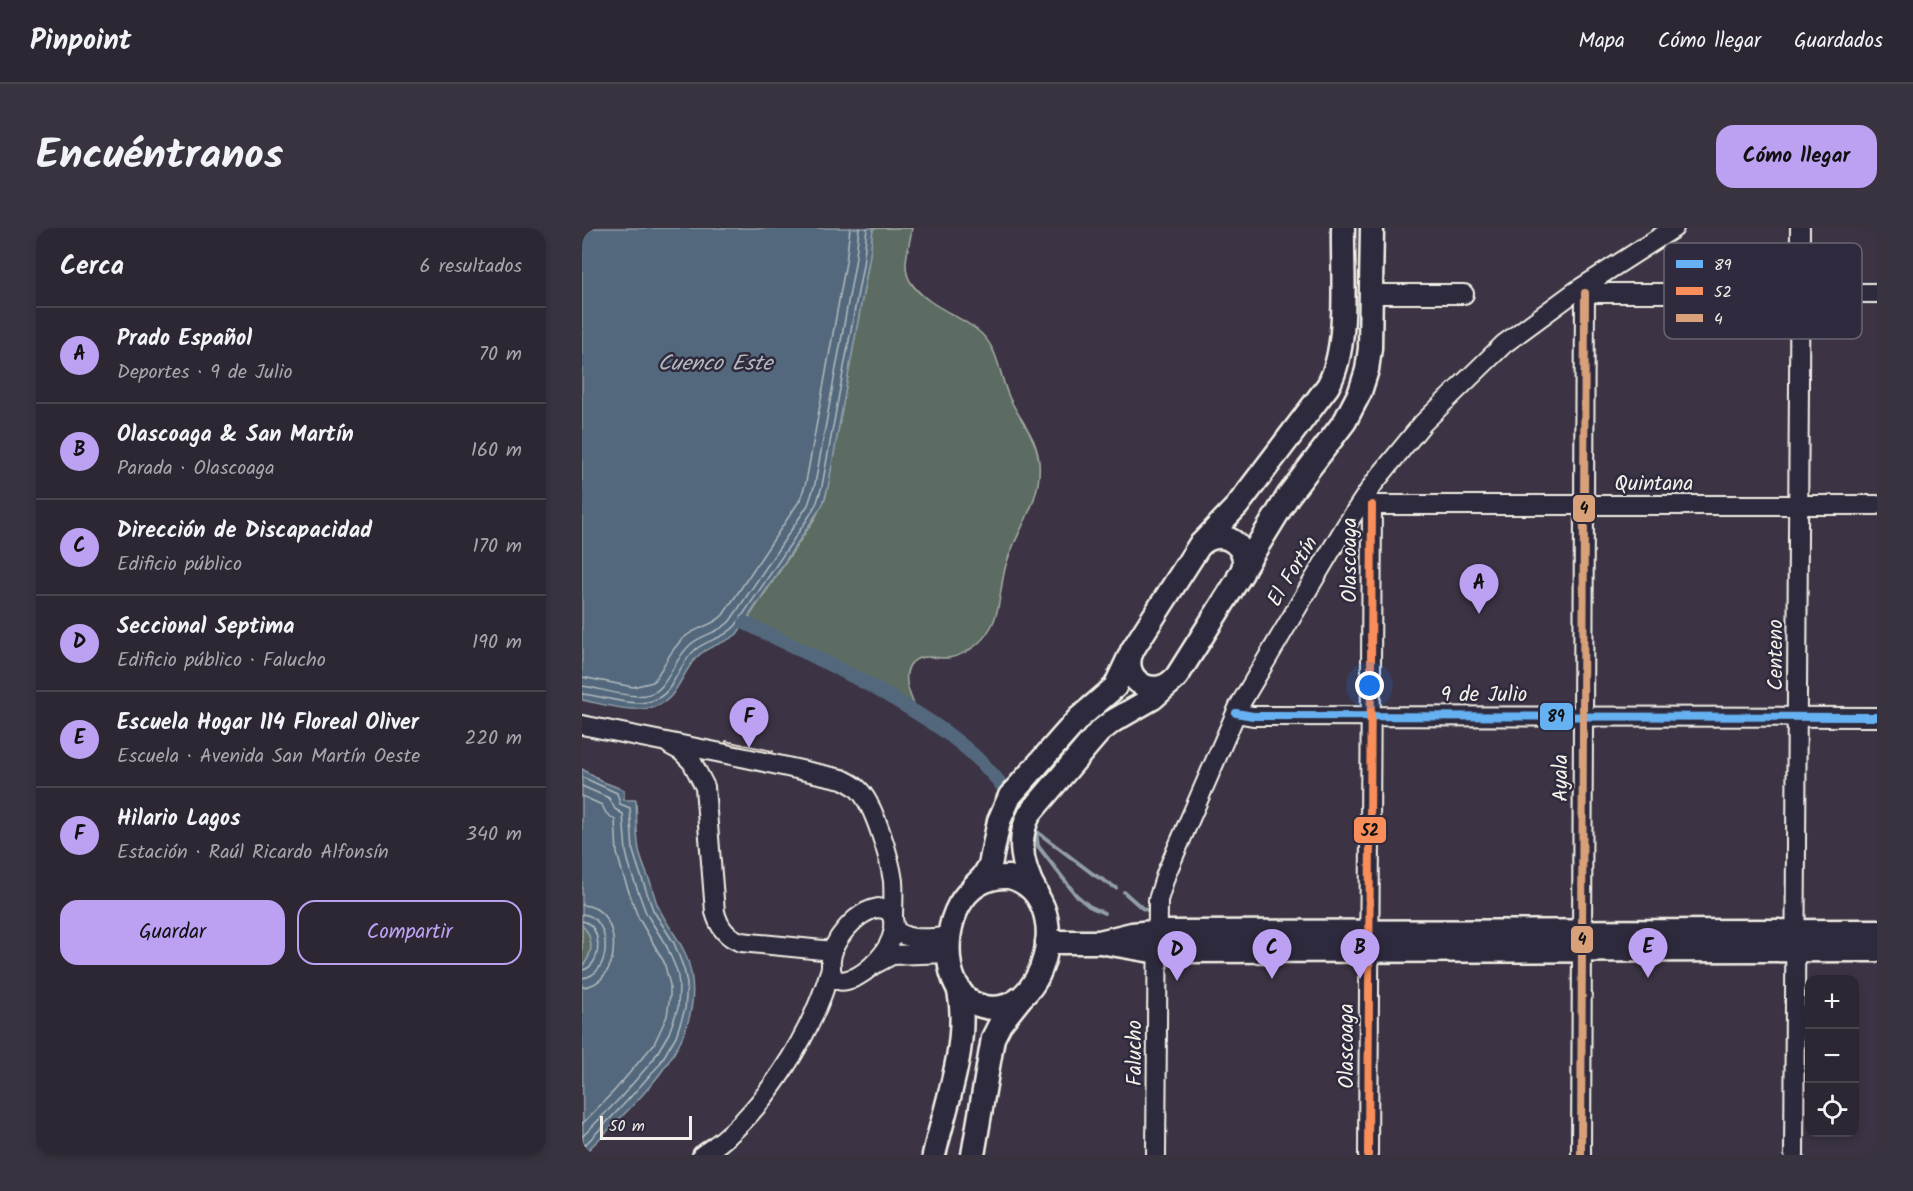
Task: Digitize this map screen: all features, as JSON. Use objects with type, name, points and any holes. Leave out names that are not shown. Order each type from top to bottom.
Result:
[{"type":"main road","points":[[934,1155],[961,1043],[962,1011],[958,987],[952,973],[949,945],[957,910],[990,865],[1004,808],[1014,791],[1079,718],[1115,687],[1133,649],[1199,546],[1242,499],[1323,394],[1339,361],[1342,336],[1343,228]]},
{"type":"main road","points":[[973,1155],[993,1038],[1000,1024],[1038,976],[1047,942],[1046,917],[1025,865],[1023,835],[1030,813],[1103,728],[1153,698],[1172,682],[1288,496],[1345,421],[1356,402],[1369,359],[1372,228]]},
{"type":"main road","points":[[1199,546],[1214,537],[1222,537],[1234,542],[1244,556],[1244,565],[1239,576]]},
{"type":"main road","points":[[1133,649],[1130,669],[1138,682],[1157,688],[1172,682]]},
{"type":"main road","points":[[1032,770],[1051,787]]},
{"type":"main road","points":[[974,886],[990,878],[1009,877],[1024,883],[1037,895]]},
{"type":"main road","points":[[1795,941],[1877,931]]},
{"type":"main road","points":[[1047,942],[1099,942],[1137,933],[1157,941],[1795,941],[1877,950]]},
{"type":"main road","points":[[958,987],[969,1000],[984,1007],[1008,1005],[1024,995]]},
{"type":"street","name":"El Fortín","points":[[1157,941],[1158,900],[1164,880],[1236,713],[1365,505],[1415,432],[1504,344],[1674,228]]},
{"type":"street","points":[[1583,290],[1664,291]]},
{"type":"street","name":"Ayala","points":[[1581,1155],[1583,290]]},
{"type":"street","points":[[1371,294],[1464,294]]},
{"type":"street","name":"Centeno","points":[[1794,1155],[1800,339]]},
{"type":"street","name":"Quintana","points":[[1365,505],[1877,505]]},
{"type":"street","name":"Olascoaga","points":[[1365,505],[1371,716],[1368,1155]]},
{"type":"street","name":"9 de Julio","points":[[1236,713],[1252,716],[1877,717]]},
{"type":"street","points":[[582,725],[746,758],[852,783],[860,790],[871,808],[890,867],[894,892],[893,922],[888,944],[875,964]]},
{"type":"street","points":[[666,743],[688,757],[705,786],[715,912],[722,929],[741,942],[832,960]]},
{"type":"street","points":[[702,1155],[729,1135],[755,1109],[780,1074],[814,1015],[844,932],[865,912],[884,908],[888,910],[898,934],[949,945]]},
{"type":"street","name":"Falucho","points":[[1156,1155],[1157,941]]},
{"type":"street","points":[[814,1015],[833,996],[875,964],[892,955],[949,945]]},
{"type":"street","points":[[832,960],[834,977],[851,981],[859,978]]},
{"type":"green space","points":[[873,228],[912,228],[906,262],[910,281],[923,296],[976,329],[990,345],[1011,401],[1035,445],[1039,464],[1034,499],[1010,554],[997,613],[989,630],[976,646],[962,654],[948,658],[923,657],[910,665],[907,683],[918,713],[842,669],[745,623],[815,518],[826,496]]},
{"type":"green space","points":[[582,925],[589,935],[591,946],[589,956],[582,967]]},
{"type":"water","name":"Cuenco Este","points":[[582,228],[873,228],[828,487],[823,504],[737,634],[697,657],[675,691],[662,703],[640,709],[628,709],[582,700]]},
{"type":"water","points":[[582,769],[601,781],[624,790],[624,800],[636,800],[637,838],[641,859],[658,907],[685,953],[692,983],[691,1012],[681,1040],[666,1066],[647,1090],[583,1155],[582,967],[589,956],[591,946],[589,935],[582,925]]},
{"type":"building","points":[[726,741],[773,751],[772,756],[725,745]]},
{"type":"waterway","points":[[745,623],[851,675],[918,714],[949,735],[978,759],[1004,788]]},
{"type":"waterway","points":[[1036,831],[1093,874],[1116,888]]},
{"type":"waterway","points":[[1036,832],[1038,846],[1076,895],[1089,906],[1104,913]]},
{"type":"waterway","points":[[1124,892],[1142,908],[1154,913]]},
{"type":"transit line","name":"4","points":[[1581,1155],[1585,293]]},
{"type":"transit line","name":"52","points":[[1368,1155],[1372,505]]},
{"type":"transit line","name":"89","points":[[1236,713],[1253,716],[1877,717]]},
{"type":"place","name":"Prado Español","points":[[1479,614]]},
{"type":"place","name":"Hilario Lagos","points":[[749,748]]},
{"type":"place","name":"Escuela Hogar 114 Floreal Oliver","points":[[1648,978]]},
{"type":"place","name":"Dirección de Discapacidad","points":[[1272,979]]},
{"type":"place","name":"Olascoaga & San Martín","points":[[1360,979]]},
{"type":"place","name":"Seccional Septima","points":[[1177,981]]}]
